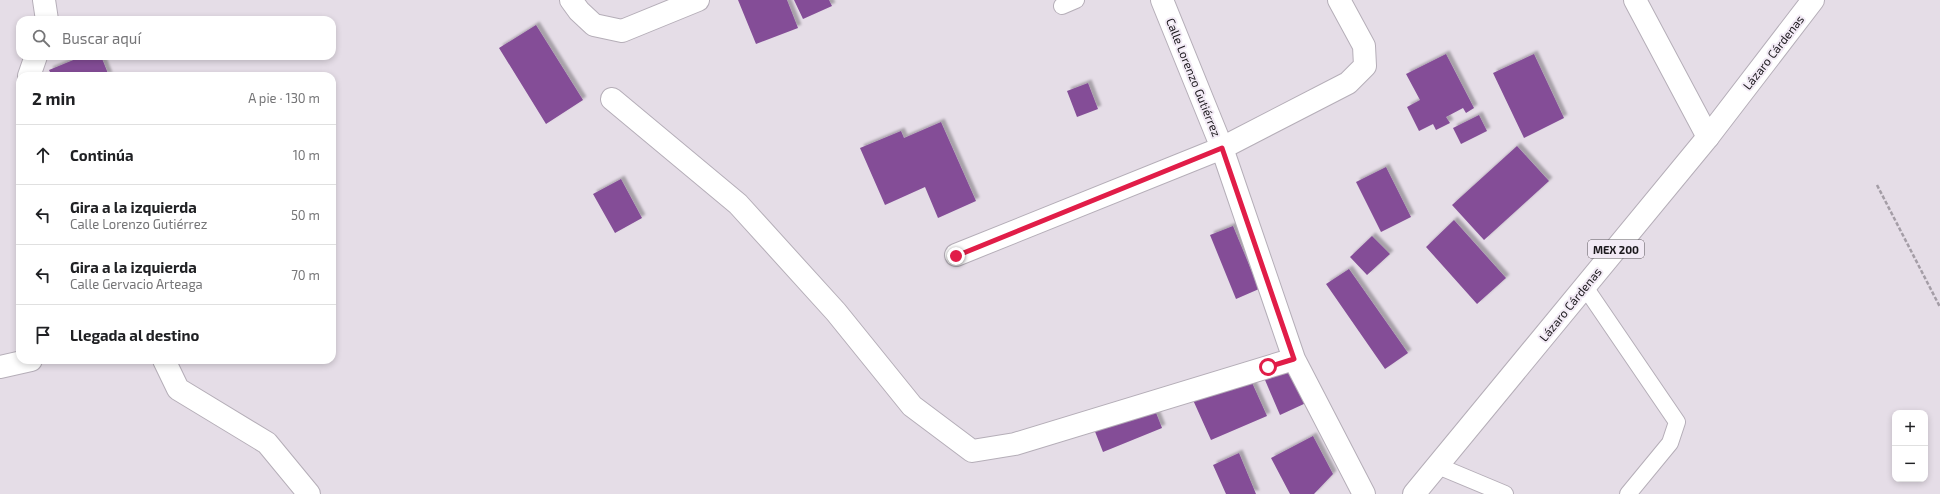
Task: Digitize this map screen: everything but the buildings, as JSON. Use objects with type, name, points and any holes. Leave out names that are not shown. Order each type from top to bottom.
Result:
[{"type":"street","points":[[44,0],[46,16]]},
{"type":"street","points":[[571,0],[579,11],[594,25],[622,31],[698,0]]},
{"type":"street","name":"Calle Lorenzo Gutiérrez","points":[[1162,0],[1222,148],[1294,359],[1364,494]]},
{"type":"street","points":[[956,256],[1222,148],[1348,82],[1365,66],[1364,46],[1339,0]]},
{"type":"street","points":[[1635,0],[1708,137]]},
{"type":"street","name":"Lázaro Cárdenas","points":[[1414,494],[1708,137],[1813,0]]},
{"type":"street","points":[[30,72],[35,60]]},
{"type":"street","points":[[612,99],[738,204],[836,312],[912,406],[972,451],[1015,444],[1294,359]]},
{"type":"street","points":[[0,367],[16,363]]},
{"type":"street","points":[[166,364],[178,389],[267,443],[309,494]]},
{"type":"lane","points":[[1584,287],[1677,422],[1670,443],[1628,494]]},
{"type":"lane","points":[[1438,466],[1505,494]]},
{"type":"path","points":[[1877,185],[1940,307]]},
{"type":"route","points":[[956,256],[1222,148],[1294,359],[1268,367]]}]
